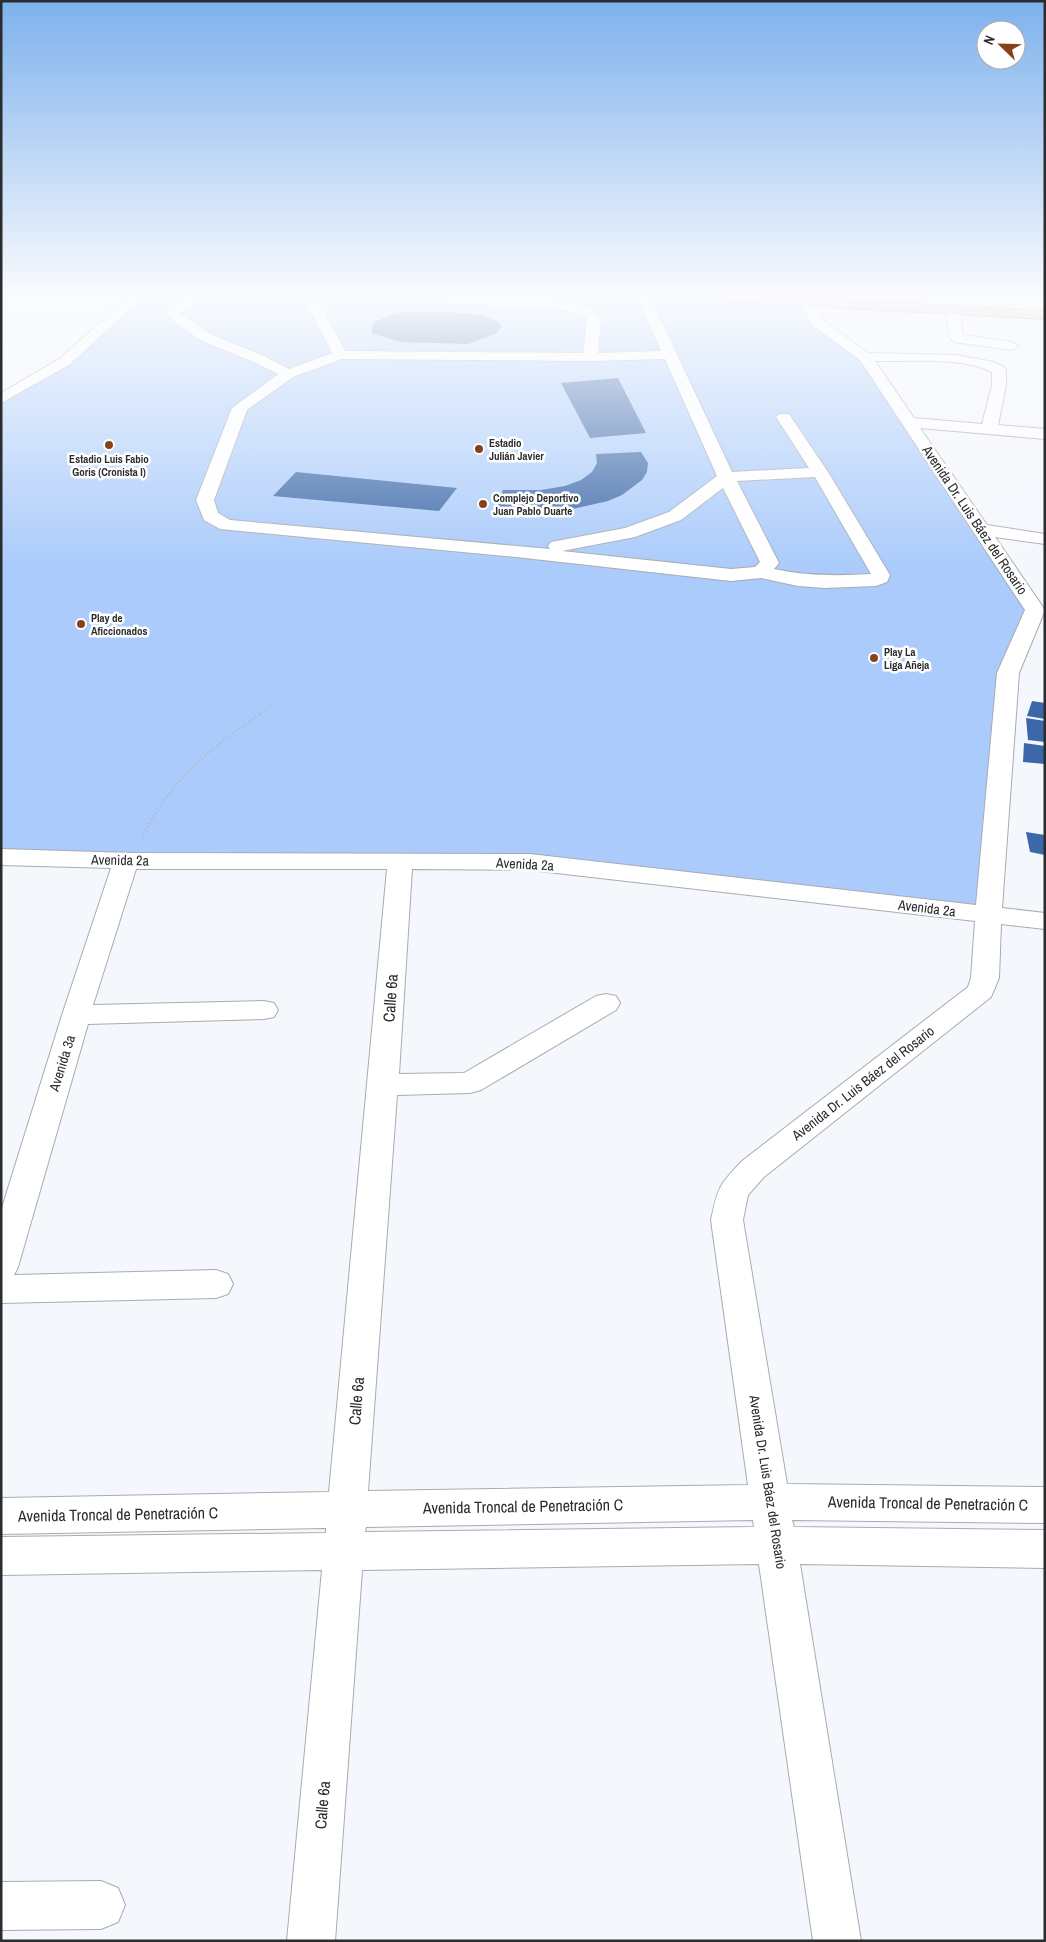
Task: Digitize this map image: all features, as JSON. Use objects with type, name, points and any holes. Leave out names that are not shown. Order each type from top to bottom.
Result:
[{"type":"street","points":[[1,399],[20,388]]},
{"type":"street","points":[[269,388],[240,408],[205,500],[210,516],[226,525],[516,551],[731,575],[761,572],[798,580],[824,582],[876,580],[880,578],[881,574],[820,472],[784,417]]},
{"type":"street","points":[[686,388],[726,477],[770,563],[761,572]]},
{"type":"street","name":"Avenida Dr. Luis Báez del Rosario","points":[[837,1941],[727,1220],[733,1191],[753,1169],[981,991],[985,978],[988,915],[1008,674],[1040,610],[982,530],[886,388]]},
{"type":"street","points":[[989,429],[998,388]]},
{"type":"street","points":[[910,422],[1045,434]]},
{"type":"street","points":[[516,551],[574,544],[628,533],[675,516],[726,477],[820,472]]},
{"type":"street","points":[[982,530],[1045,539]]},
{"type":"street","name":"Avenida 2a","points":[[1,857],[128,861],[530,862],[1045,922]]},
{"type":"street","name":"Avenida 3a","points":[[1,1267],[10,1206],[128,861]]},
{"type":"street","name":"Calle 6a","points":[[311,1941],[400,862]]},
{"type":"street","points":[[383,1085],[470,1082],[606,1003]]},
{"type":"street","points":[[76,1015],[264,1010]]},
{"type":"street","points":[[1,1289],[216,1284]]},
{"type":"street","name":"Avenida Troncal de Penetración C","points":[[1,1516],[771,1502],[1045,1505]]},
{"type":"street","points":[[1,1556],[778,1545],[1045,1549]]},
{"type":"street","points":[[1,1906],[101,1905]]},
{"type":"path","points":[[128,861],[157,808],[188,769],[216,746],[274,706]]},
{"type":"shaded area","name":"Complejo Deportivo Juan Pablo Duarte","points":[[20,388],[886,388],[1035,610],[1008,673],[988,915],[530,862],[1,853],[1,399]]},
{"type":"building","points":[[563,388],[623,388],[646,433],[590,438]]},
{"type":"building","points":[[641,452],[648,463],[647,472],[642,480],[622,495],[608,501],[568,510],[495,511],[503,490],[541,490],[565,486],[581,480],[592,472],[597,463],[596,454]]},
{"type":"building","points":[[296,472],[457,488],[439,511],[273,496]]},
{"type":"building","points":[[1032,701],[1045,703],[1045,719],[1027,716]]},
{"type":"building","points":[[1026,718],[1045,721],[1045,742],[1028,740]]},
{"type":"building","points":[[1024,743],[1045,746],[1045,764],[1023,762]]},
{"type":"building","points":[[1026,832],[1045,835],[1045,855],[1030,852]]},
{"type":"place","name":"Estadio Luis Fabio Goris (Cronista I)","points":[[109,445]]},
{"type":"place","name":"Estadio Julián Javier","points":[[479,449]]},
{"type":"place","name":"Complejo Deportivo Juan Pablo Duarte","points":[[483,504]]},
{"type":"place","name":"Play de Aficcionados","points":[[81,624]]},
{"type":"place","name":"Play La Liga Añeja","points":[[874,658]]}]
